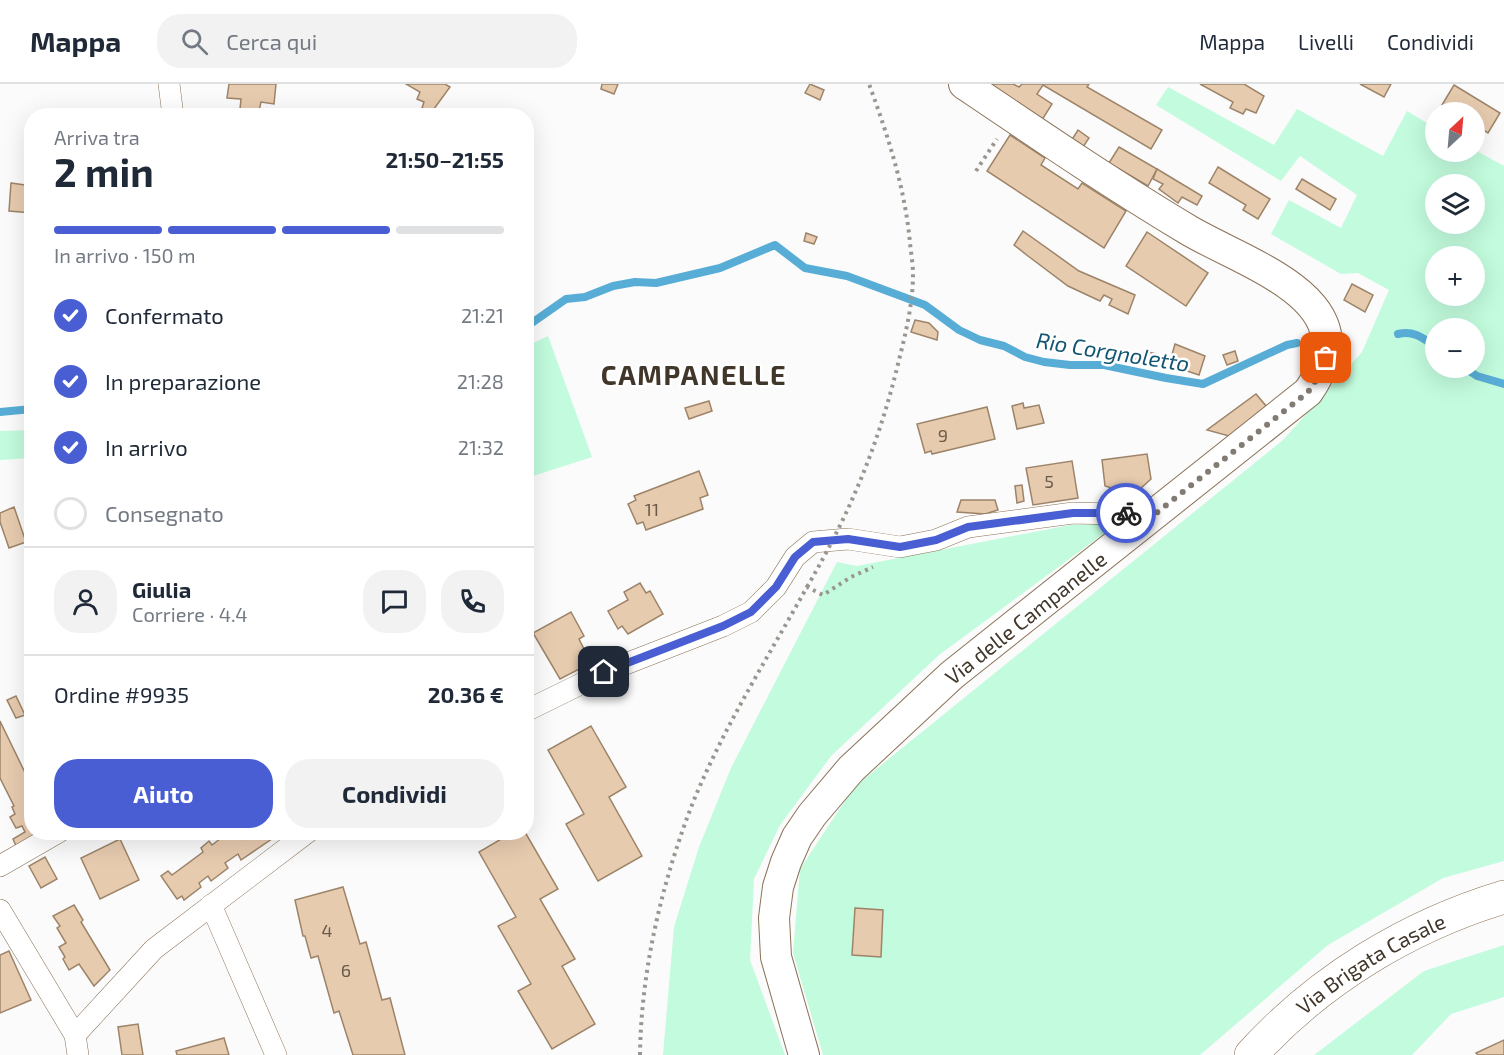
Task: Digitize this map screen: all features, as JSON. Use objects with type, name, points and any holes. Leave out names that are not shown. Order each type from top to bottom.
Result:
[{"type":"main road","name":"Via Brigata Casale","points":[[1251,1055],[1296,1012],[1337,978],[1356,966],[1406,936],[1459,912],[1504,897]]},
{"type":"street","points":[[170,84],[172,108]]},
{"type":"street","name":"Via delle Campanelle","points":[[804,1055],[776,957],[774,918],[778,887],[786,862],[812,815],[850,769],[952,675],[1308,392],[1318,377],[1326,358],[1327,339],[1323,323],[1309,302],[1275,276],[1190,231],[1082,164],[964,84]]},
{"type":"street","points":[[534,707],[604,672],[723,626],[751,612],[776,587],[795,557],[813,542],[848,539],[900,547],[936,540],[968,527],[1073,513],[1154,515]]},
{"type":"street","points":[[0,866],[45,840]]},
{"type":"street","points":[[0,910],[77,1045],[154,949],[297,840]]},
{"type":"street","points":[[210,905],[276,1055]]},
{"type":"path","points":[[640,1055],[644,996],[653,939],[672,863],[691,808],[734,719],[845,517],[872,455],[891,396],[909,311],[913,274],[908,221],[890,143],[869,84]]},
{"type":"path","points":[[976,171],[990,150]]},
{"type":"path","points":[[807,587],[823,595],[850,577],[887,561],[900,547]]},
{"type":"green space","points":[[1168,87],[1274,145],[1297,109],[1383,156],[1407,111],[1425,122],[1425,162],[1485,162],[1485,156],[1504,166],[1504,861],[1443,878],[1328,945],[1200,1055],[823,1055],[793,953],[800,869],[854,787],[1283,440],[1362,352],[1389,290],[1358,273],[1341,274],[1271,234],[1289,200],[1341,228],[1357,195],[1300,156],[1281,181],[1156,105]]},
{"type":"green space","points":[[548,336],[592,457],[534,476],[534,343]]},
{"type":"green space","points":[[24,430],[24,458],[0,460],[0,431]]},
{"type":"green space","points":[[1118,523],[939,655],[831,756],[780,825],[754,879],[750,960],[785,1055],[663,1055],[674,927],[699,847],[731,768],[837,562],[857,566],[1070,525]]},
{"type":"green space","points":[[1504,945],[1504,997],[1451,1014],[1412,1055],[1314,1055],[1424,971]]},
{"type":"building","points":[[229,84],[276,84],[274,104],[261,102],[260,108],[240,108],[241,99],[227,98]]},
{"type":"building","points":[[406,84],[445,84],[450,87],[435,108],[422,108],[424,102],[417,99],[420,92]]},
{"type":"building","points":[[602,84],[618,84],[614,94],[601,89]]},
{"type":"building","points":[[810,84],[824,90],[820,100],[805,93]]},
{"type":"building","points":[[985,84],[1013,84],[1019,87],[1022,84],[1089,84],[1087,87],[1162,130],[1151,149],[1043,85],[1037,94],[1052,104],[1042,120]]},
{"type":"building","points":[[1200,84],[1244,84],[1264,96],[1256,113],[1246,109],[1243,114],[1230,108],[1233,102]]},
{"type":"building","points":[[1360,84],[1391,84],[1384,97]]},
{"type":"building","points":[[1454,85],[1482,102],[1444,102]]},
{"type":"building","points":[[1485,104],[1500,113],[1488,133],[1485,131]]},
{"type":"building","points":[[1078,130],[1089,138],[1083,147],[1071,141]]},
{"type":"building","points":[[1010,135],[1045,158],[1041,165],[1078,189],[1082,183],[1126,211],[1104,248],[987,171]]},
{"type":"building","points":[[1119,147],[1157,169],[1148,186],[1109,163]]},
{"type":"building","points":[[1218,167],[1270,199],[1258,219],[1243,210],[1246,205],[1209,183]]},
{"type":"building","points":[[1157,169],[1202,196],[1197,205],[1182,197],[1178,203],[1159,189],[1163,184],[1153,179]]},
{"type":"building","points":[[1302,179],[1336,199],[1330,210],[1296,189]]},
{"type":"building","points":[[11,183],[24,185],[24,212],[9,211]]},
{"type":"building","points":[[1023,231],[1079,271],[1135,295],[1128,314],[1109,305],[1112,299],[1104,295],[1100,301],[1068,286],[1014,245]]},
{"type":"building","points":[[1147,232],[1208,273],[1186,306],[1126,266]]},
{"type":"building","points":[[806,233],[817,237],[814,244],[804,241]]},
{"type":"building","points":[[1352,284],[1373,295],[1365,312],[1344,300]]},
{"type":"building","points":[[915,320],[929,323],[938,332],[937,340],[911,332]]},
{"type":"building","points":[[1175,344],[1205,356],[1199,375],[1169,365]]},
{"type":"building","points":[[1145,351],[1156,354],[1152,365],[1131,361],[1134,352],[1142,355]]},
{"type":"building","points":[[1235,351],[1238,361],[1227,365],[1223,355]]},
{"type":"building","points":[[1256,394],[1267,407],[1229,436],[1207,430]]},
{"type":"building","points":[[709,401],[712,411],[689,419],[685,408]]},
{"type":"building","points":[[1023,403],[1024,408],[1039,405],[1044,423],[1017,429],[1012,406]]},
{"type":"building","points":[[987,407],[995,439],[932,454],[931,451],[925,453],[917,424]]},
{"type":"building","points":[[1147,454],[1151,479],[1140,489],[1121,491],[1105,486],[1102,460]]},
{"type":"building","points":[[1072,461],[1078,498],[1033,505],[1026,468]]},
{"type":"building","points":[[699,471],[708,495],[700,498],[703,509],[646,530],[643,522],[637,524],[628,504],[636,500],[634,496]]},
{"type":"building","points":[[1022,485],[1024,501],[1017,503],[1015,486]]},
{"type":"building","points":[[961,500],[995,500],[998,510],[985,514],[957,512]]},
{"type":"building","points":[[14,507],[24,543],[9,548],[0,522],[0,513]]},
{"type":"building","points":[[640,583],[646,593],[650,591],[663,614],[628,634],[622,626],[618,629],[608,611],[628,600],[624,592]]},
{"type":"building","points":[[571,612],[584,636],[579,639],[591,663],[560,679],[534,632]]},
{"type":"building","points":[[16,696],[24,715],[16,718],[7,700]]},
{"type":"building","points":[[0,721],[24,770],[24,830],[22,826],[16,828],[10,817],[15,814],[12,807],[14,806],[0,778]]},
{"type":"building","points":[[591,726],[626,787],[609,797],[642,856],[598,881],[566,824],[584,814],[548,750]]},
{"type":"building","points":[[24,833],[24,840],[28,840],[17,848],[13,839]]},
{"type":"building","points":[[120,840],[139,880],[100,899],[81,858]]},
{"type":"building","points":[[219,840],[270,840],[241,860],[238,854],[225,863],[228,868],[211,881],[208,876],[199,883],[201,887],[184,900],[182,896],[177,899],[161,876],[168,871],[172,875],[203,852],[201,848],[209,841],[212,845]]},
{"type":"building","points":[[499,840],[530,840],[558,889],[540,899],[575,959],[562,966],[595,1024],[552,1049],[518,991],[531,984],[498,926],[516,917],[479,852]]},
{"type":"building","points":[[45,857],[57,879],[41,888],[29,866]]},
{"type":"building","points":[[343,887],[360,944],[366,942],[382,1000],[390,998],[405,1055],[353,1055],[339,1011],[334,1013],[318,956],[311,958],[305,936],[303,936],[295,900]]},
{"type":"building","points":[[74,905],[83,920],[81,922],[110,970],[94,986],[79,964],[69,970],[59,947],[66,943],[57,928],[60,926],[53,916]]},
{"type":"building","points":[[855,908],[883,910],[881,957],[852,955]]},
{"type":"building","points":[[9,951],[31,1000],[0,1013],[0,955]]},
{"type":"building","points":[[138,1024],[143,1055],[122,1055],[118,1027]]},
{"type":"building","points":[[224,1038],[229,1055],[177,1055],[176,1051]]},
{"type":"building","points":[[1504,1040],[1504,1055],[1478,1055],[1476,1053]]},
{"type":"waterway","name":"Rio Corgnoletto","points":[[534,321],[566,299],[585,297],[613,286],[635,282],[656,283],[720,268],[775,245],[805,268],[847,276],[925,305],[959,330],[980,340],[1004,346],[1025,357],[1044,362],[1104,365],[1203,384],[1287,345],[1297,343]]},
{"type":"waterway","name":"Rio Corgnoletto","points":[[1398,334],[1414,334],[1425,340]]},
{"type":"waterway","name":"Rio Corgnoletto","points":[[1484,378],[1504,384]]},
{"type":"waterway","name":"Rio Corgnoletto","points":[[0,412],[24,410]]},
{"type":"way so far","points":[[1126,513],[1154,515],[1308,392],[1318,377],[1326,358]]},
{"type":"district","name":"CAMPANELLE","points":[[694,374]]},
{"type":"route","points":[[604,672],[723,626],[751,612],[776,587],[795,557],[813,542],[848,539],[900,547],[936,540],[968,527],[1073,513],[1126,513]]}]
